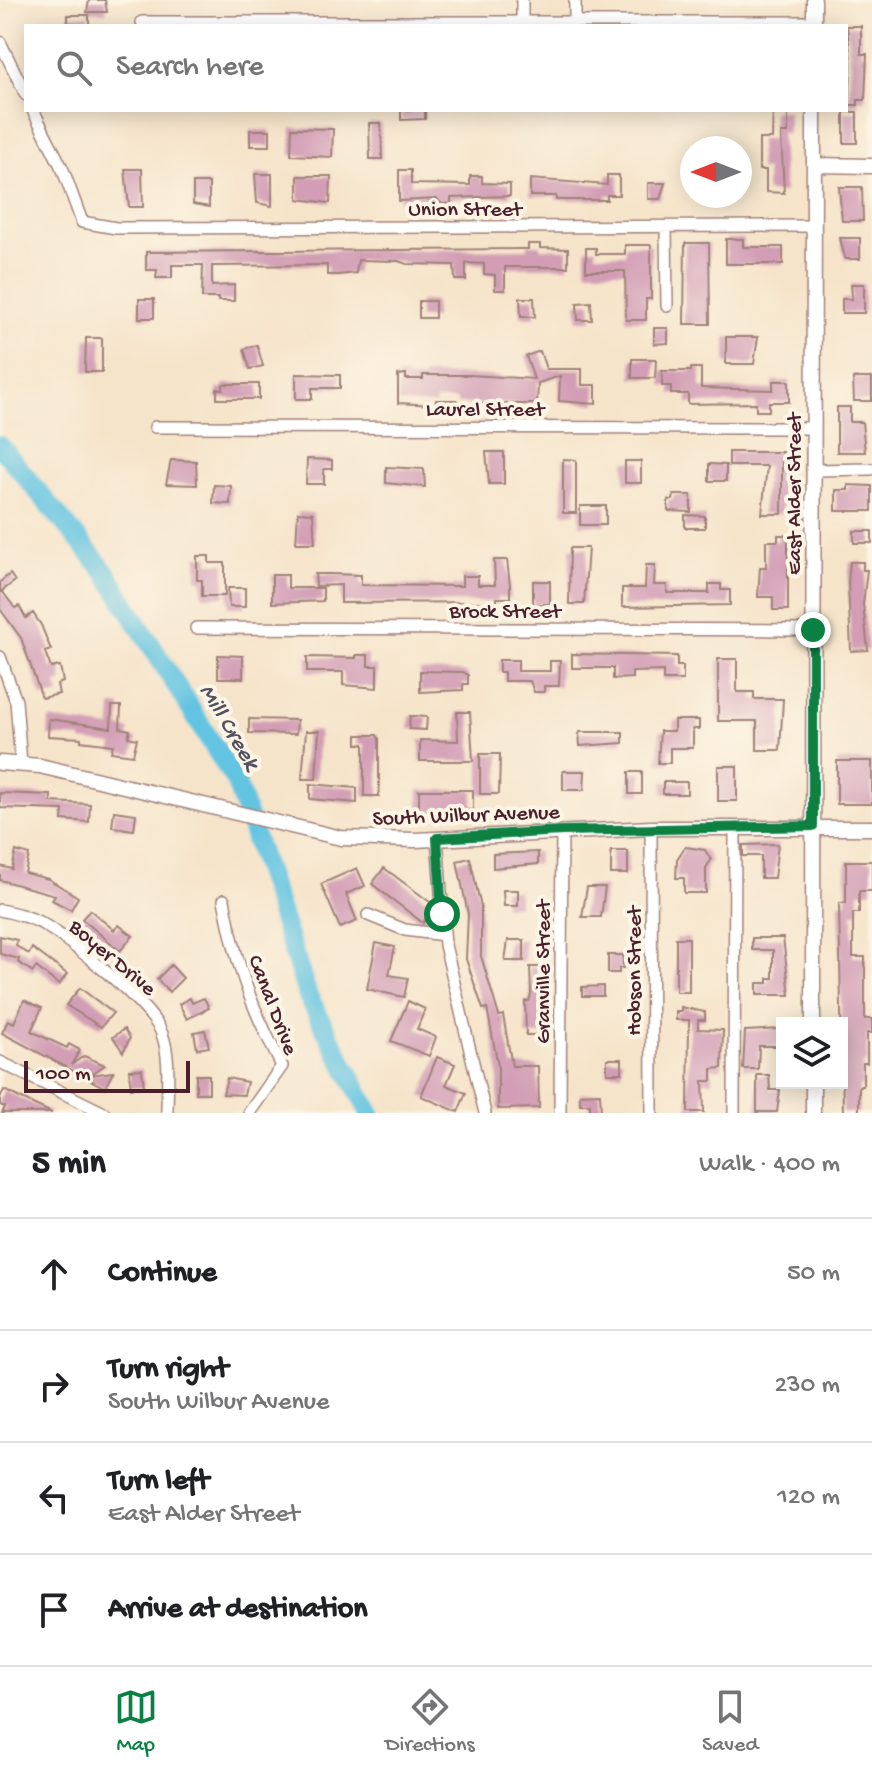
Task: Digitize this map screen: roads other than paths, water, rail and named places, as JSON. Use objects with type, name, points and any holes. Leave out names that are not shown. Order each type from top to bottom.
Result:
[{"type":"main road","points":[[814,0],[814,24]]},
{"type":"main road","name":"East Alder Street","points":[[813,1017],[814,112]]},
{"type":"main road","points":[[814,165],[872,166]]},
{"type":"main road","name":"South Wilbur Avenue","points":[[0,763],[21,764],[341,838],[437,838],[651,828],[872,828]]},
{"type":"main road","points":[[813,1089],[813,1113]]},
{"type":"street","points":[[522,0],[522,22]]},
{"type":"street","points":[[575,0],[575,22]]},
{"type":"street","points":[[142,22],[814,24]]},
{"type":"street","points":[[0,42],[24,91]]},
{"type":"street","name":"Union Street","points":[[34,112],[63,170],[82,222],[116,228],[814,226]]},
{"type":"street","points":[[666,227],[667,306]]},
{"type":"street","name":"Laurel Street","points":[[155,427],[814,428]]},
{"type":"street","points":[[814,470],[872,469]]},
{"type":"street","name":"Brock Street","points":[[196,628],[813,630]]},
{"type":"street","points":[[0,657],[18,710],[21,764]]},
{"type":"street","points":[[734,1113],[735,827]]},
{"type":"street","name":"Hobson Street","points":[[651,828],[652,1113]]},
{"type":"street","name":"Granville Street","points":[[560,1113],[562,831]]},
{"type":"street","points":[[437,838],[444,935],[485,1113]]},
{"type":"street","name":"Canal Drive","points":[[224,900],[236,963],[247,994],[282,1066],[249,1113]]},
{"type":"street","name":"Boyer Drive","points":[[0,910],[31,918],[58,934],[149,1012],[166,1048],[167,1113]]},
{"type":"street","points":[[368,915],[405,930],[444,935]]},
{"type":"street","points":[[0,1062],[104,1113]]},
{"type":"waterway","name":"Mill Creek","points":[[0,446],[107,574],[236,782],[308,996],[370,1113]]}]
